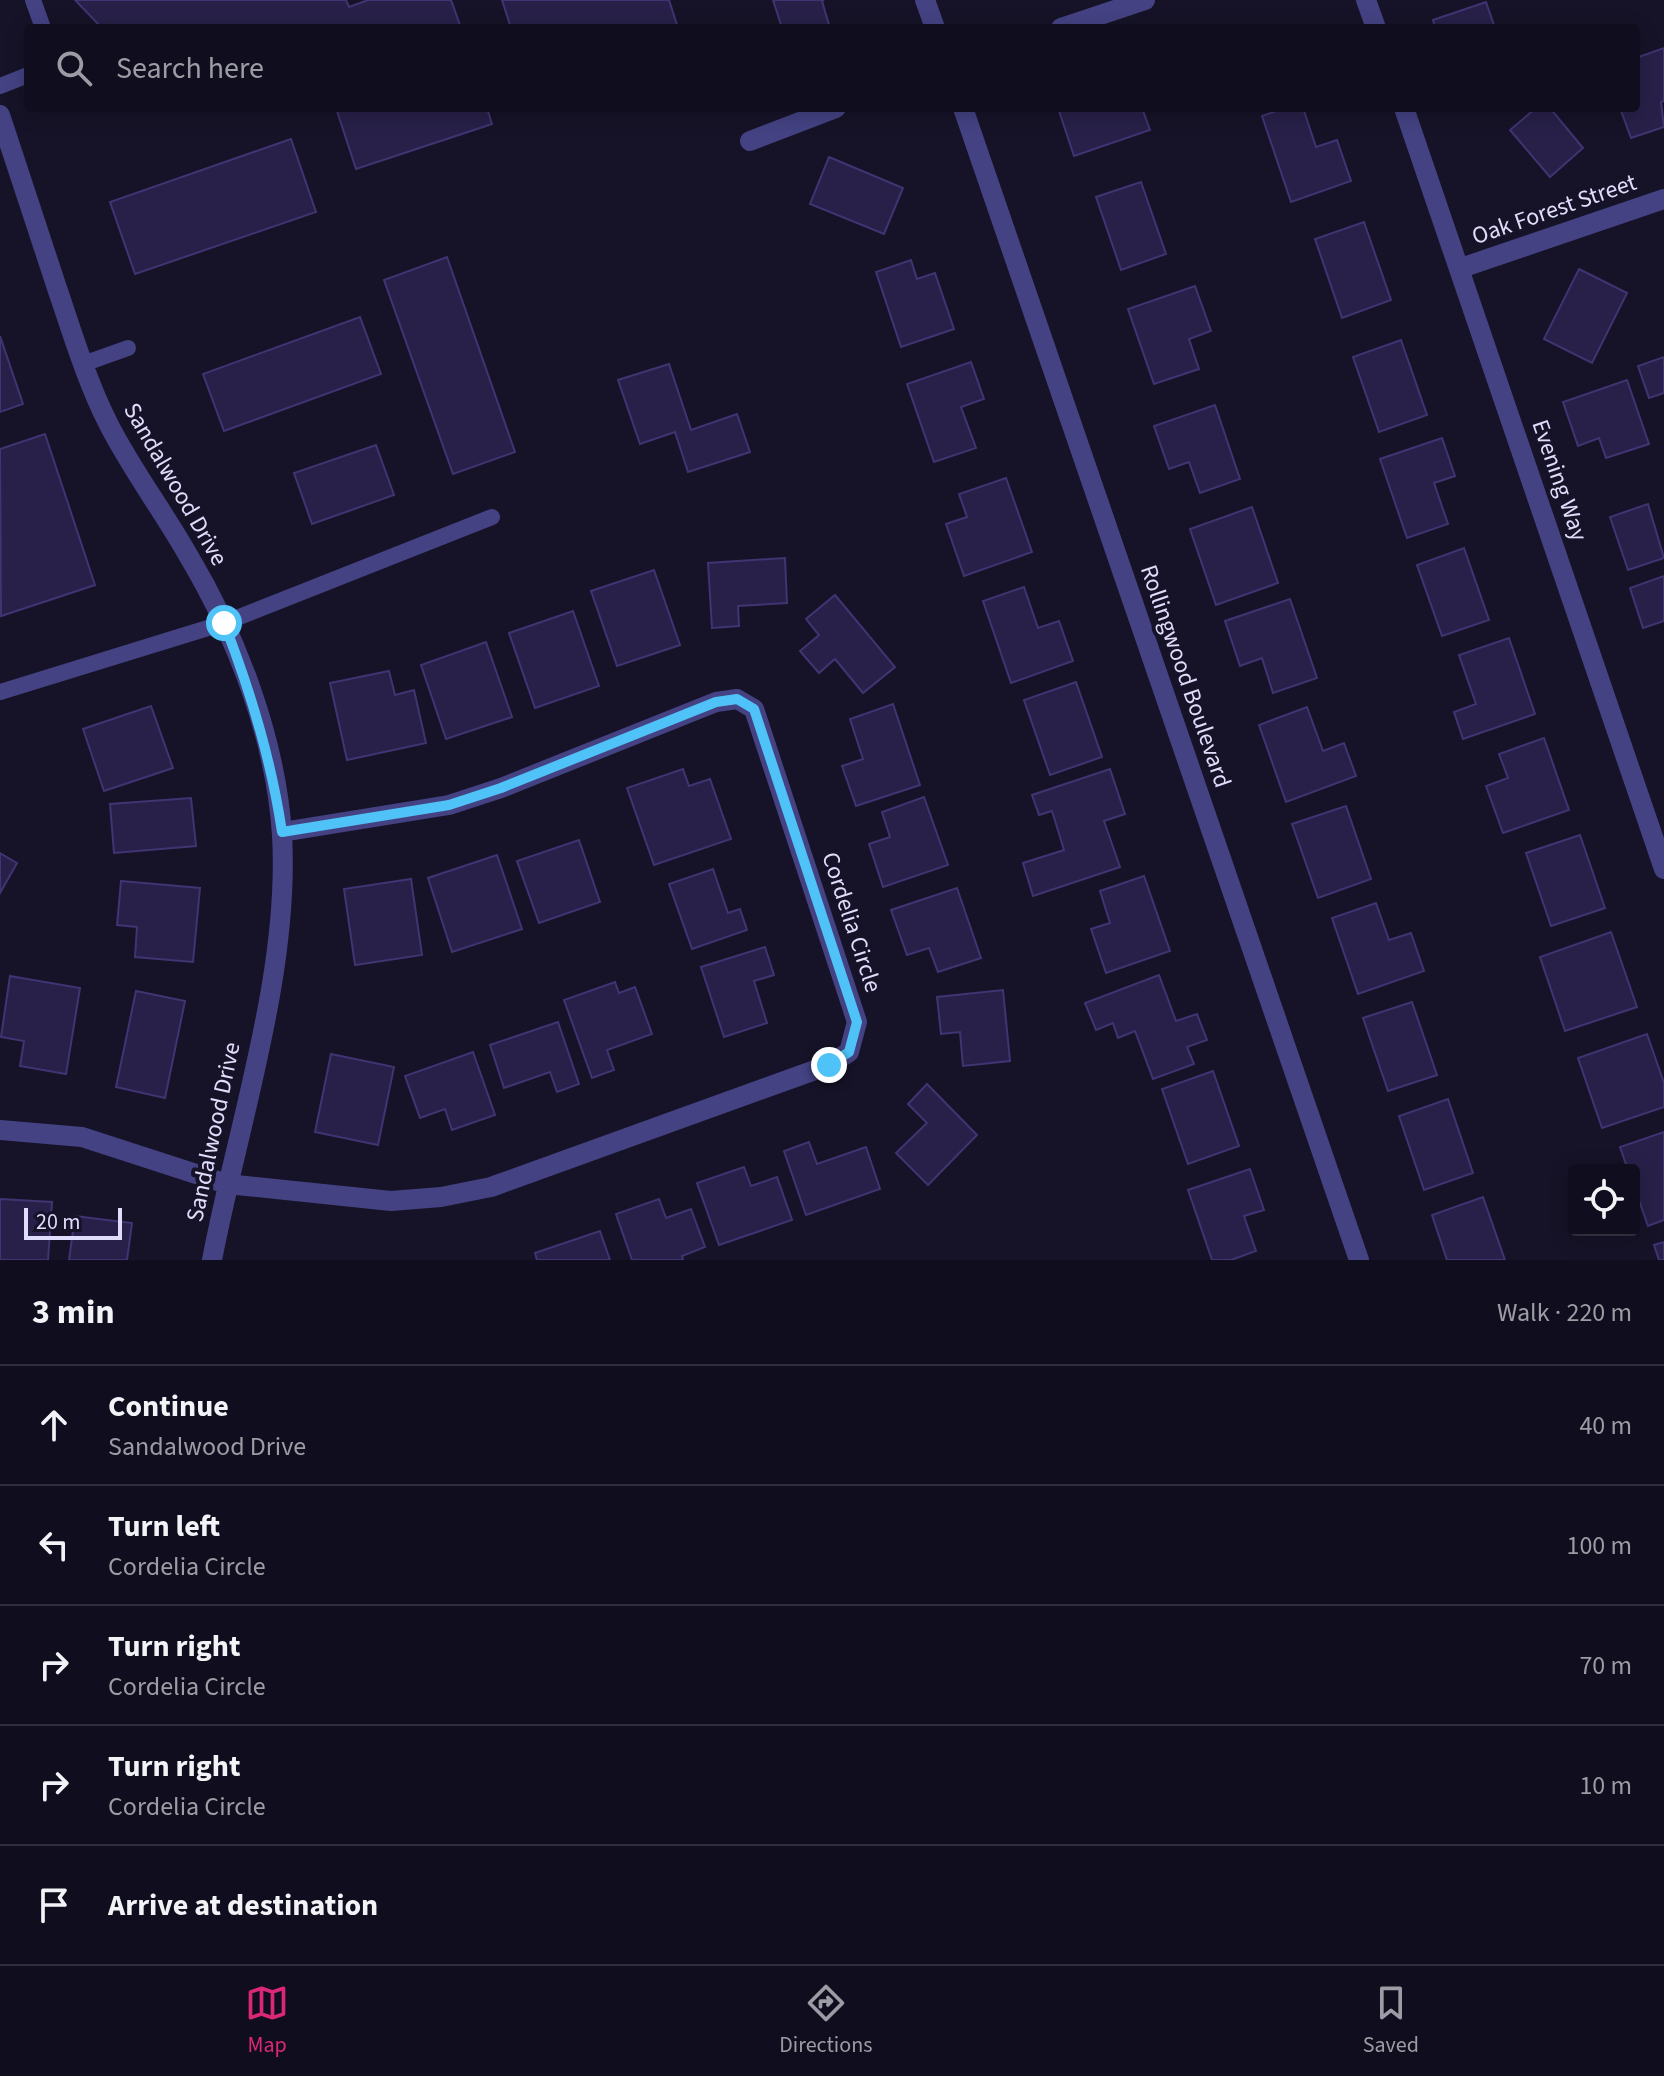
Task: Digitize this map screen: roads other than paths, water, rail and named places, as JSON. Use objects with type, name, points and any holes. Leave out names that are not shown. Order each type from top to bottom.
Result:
[{"type":"street","points":[[925,0],[934,24]]},
{"type":"street","points":[[1073,24],[1145,0]]},
{"type":"street","points":[[1366,0],[1375,24]]},
{"type":"street","points":[[750,141],[826,112]]},
{"type":"street","name":"Rollingwood Boulevard","points":[[964,112],[1359,1260]]},
{"type":"street","name":"Evening Way","points":[[1405,112],[1664,869]]},
{"type":"street","name":"Sandalwood Drive","points":[[0,115],[83,364],[108,424],[189,555],[224,623],[253,698],[274,775],[282,832],[281,919],[275,969],[212,1260]]},
{"type":"street","name":"Oak Forest Street","points":[[1461,268],[1664,199]]},
{"type":"street","name":"Cordelia Circle","points":[[227,1184],[391,1201],[441,1197],[491,1187],[829,1065],[849,1052],[857,1022],[754,709],[737,699],[716,702],[501,788],[449,805],[282,832]]},
{"type":"street","points":[[0,1130],[82,1137],[227,1184]]},
{"type":"lane","points":[[33,0],[42,24]]},
{"type":"lane","points":[[0,86],[24,77]]},
{"type":"lane","points":[[83,364],[128,348]]},
{"type":"lane","points":[[0,692],[224,623],[492,517]]}]
